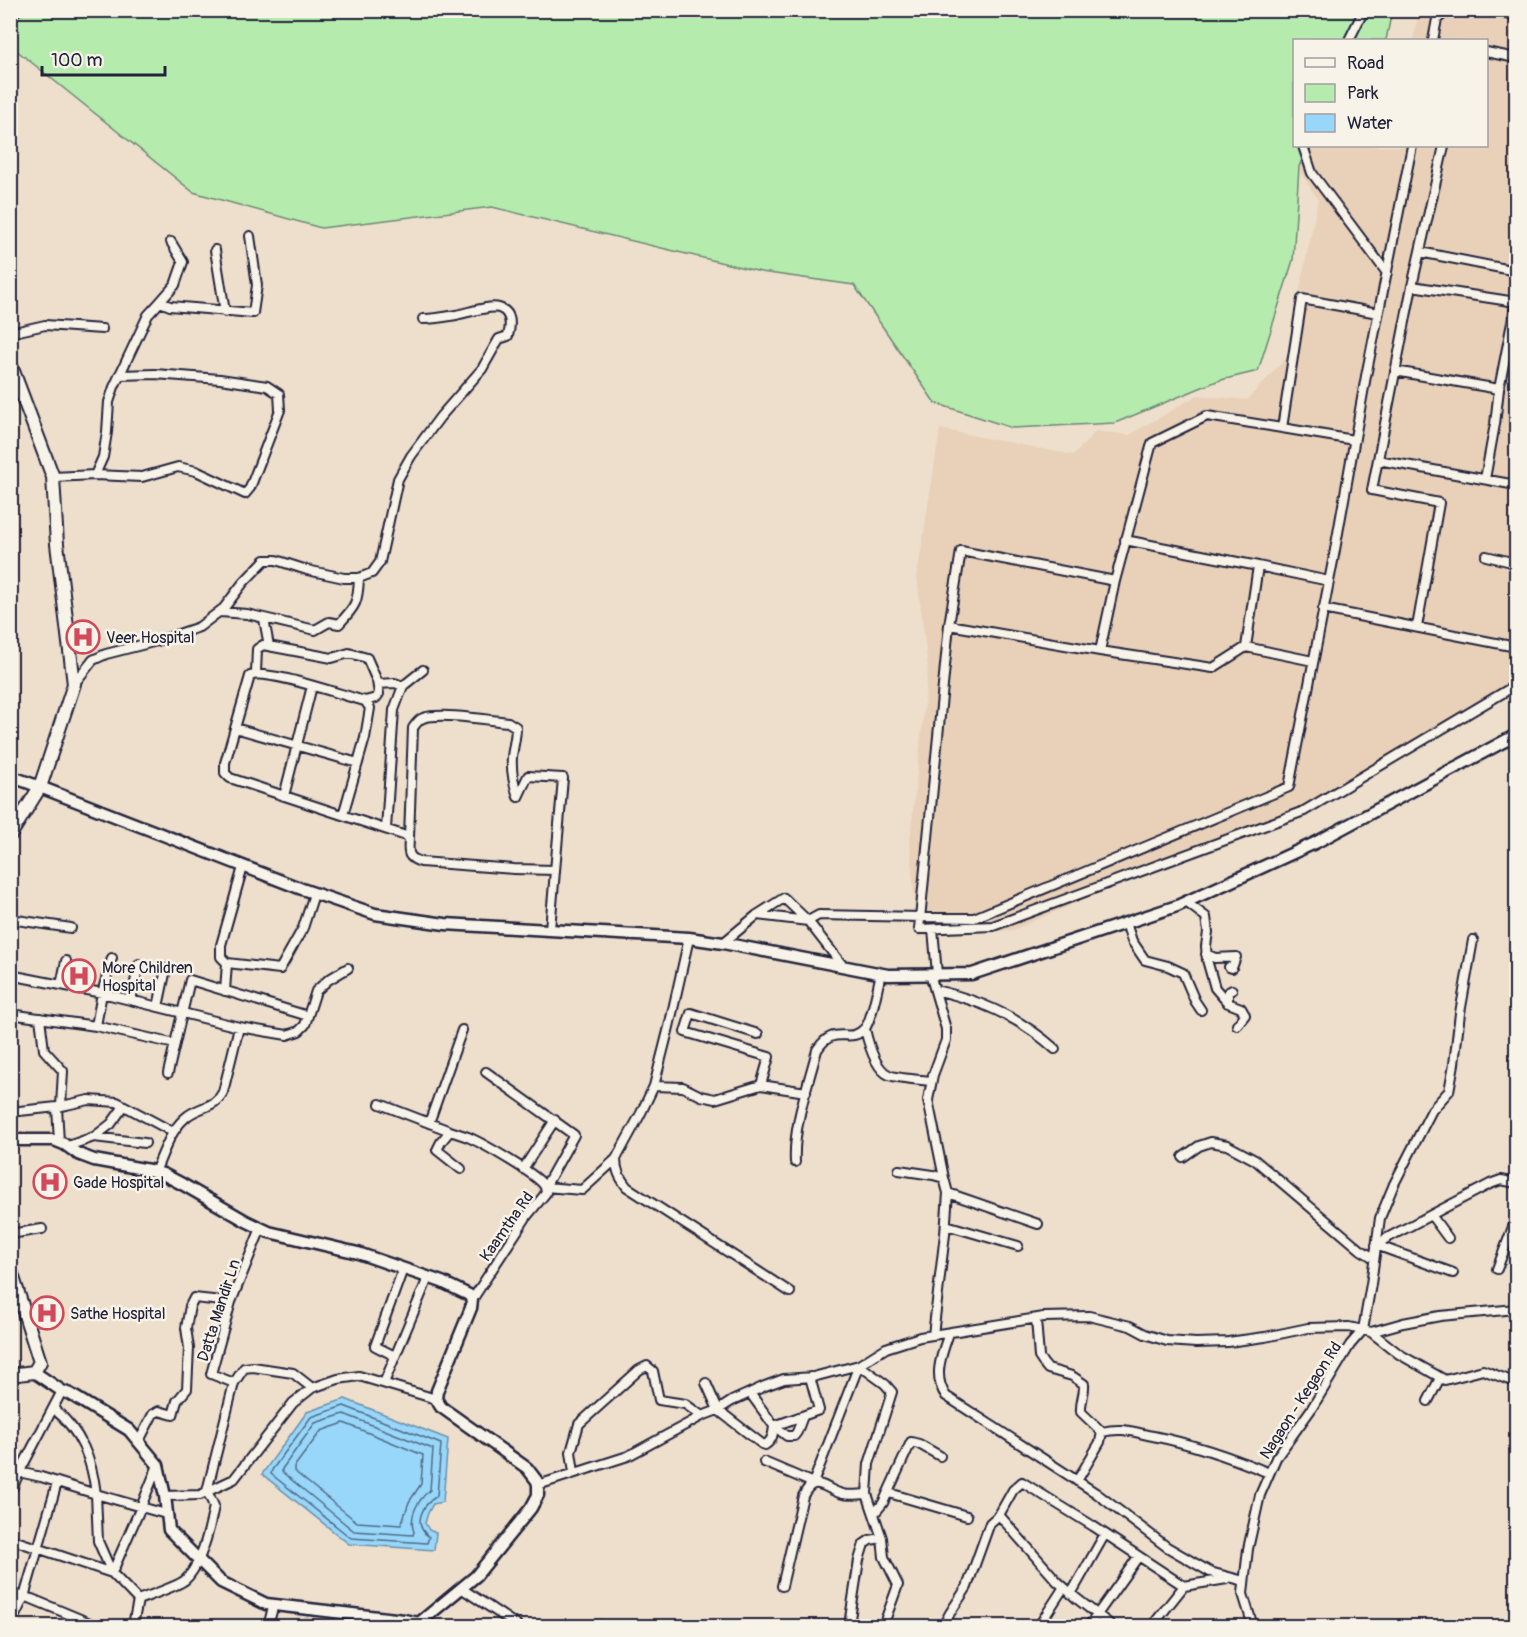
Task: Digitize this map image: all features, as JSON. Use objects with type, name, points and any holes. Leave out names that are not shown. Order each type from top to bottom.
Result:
[{"type":"main road","points":[[10,363],[53,477],[57,544],[74,684],[40,788],[10,835]]},
{"type":"main road","points":[[10,1268],[40,1362],[34,1372],[10,1375]]},
{"type":"street","points":[[10,17],[18,10]]},
{"type":"street","points":[[1350,39],[1364,10]]},
{"type":"street","points":[[1433,39],[1436,15],[1449,10]]},
{"type":"street","points":[[1481,10],[1516,15]]},
{"type":"street","points":[[1488,52],[1516,58]]},
{"type":"street","points":[[1303,147],[1312,173],[1387,273]]},
{"type":"street","points":[[757,915],[808,921],[819,915],[974,918],[1288,787],[1412,147]]},
{"type":"street","points":[[1417,627],[1439,503],[1372,490],[1412,286],[1444,147]]},
{"type":"street","points":[[160,302],[170,306],[253,313],[257,285],[250,236]]},
{"type":"street","points":[[95,475],[103,457],[109,402],[119,375],[148,315],[175,285],[183,262],[171,242]]},
{"type":"street","points":[[215,250],[225,312]]},
{"type":"street","points":[[1420,252],[1516,271]]},
{"type":"street","points":[[1412,286],[1516,302],[1485,479]]},
{"type":"street","points":[[1282,428],[1302,298],[1378,313]]},
{"type":"street","points":[[74,684],[93,660],[106,654],[161,640],[199,627],[220,612],[265,560],[276,560],[344,578],[359,578],[372,573],[380,562],[398,479],[411,456],[440,417],[482,369],[499,339],[508,336],[511,323],[507,313],[494,307],[448,317],[423,319]]},
{"type":"street","points":[[10,333],[45,325],[102,329]]},
{"type":"street","points":[[1395,372],[1499,389]]},
{"type":"street","points":[[53,477],[95,475],[142,477],[178,467],[196,471],[245,494],[250,488],[280,410],[279,394],[267,386],[193,376],[119,375]]},
{"type":"street","points":[[1100,651],[1125,540],[1152,443],[1207,416],[1354,440]]},
{"type":"street","points":[[1378,460],[1516,484]]},
{"type":"street","points":[[1125,540],[1329,581]]},
{"type":"street","points":[[1115,581],[961,551],[949,625],[919,929],[993,926],[1304,811],[1516,685]]},
{"type":"street","points":[[1486,556],[1516,563]]},
{"type":"street","points":[[1246,647],[1258,566]]},
{"type":"street","points":[[220,612],[247,614],[315,630],[329,622],[339,624],[352,610],[358,597],[359,578]]},
{"type":"street","points":[[1323,609],[1516,647]]},
{"type":"street","points":[[264,619],[269,646]]},
{"type":"street","points":[[949,625],[1213,668],[1246,647],[1313,661]]},
{"type":"street","points":[[256,673],[257,649],[263,645],[332,658],[349,653],[367,658],[378,684],[379,694],[376,698],[365,701],[269,675],[256,673],[250,676],[225,763],[225,773],[230,778],[409,837]]},
{"type":"street","points":[[386,829],[394,710],[403,686],[423,670]]},
{"type":"street","points":[[378,684],[395,683],[403,686]]},
{"type":"street","points":[[284,796],[312,686]]},
{"type":"street","points":[[343,815],[358,763],[370,708],[365,701]]},
{"type":"street","points":[[550,929],[563,778],[528,776],[518,797],[512,774],[516,728],[508,722],[449,716],[425,718],[418,721],[413,728],[409,837],[409,854],[412,859],[421,862],[555,870]]},
{"type":"street","points":[[236,728],[358,763]]},
{"type":"street","points":[[10,777],[314,894],[375,914],[445,924],[723,942],[888,975],[972,974],[1186,902],[1315,843],[1516,735]]},
{"type":"street","points":[[243,867],[221,945],[221,957],[227,963],[280,969],[303,928],[314,894]]},
{"type":"street","points":[[723,942],[757,915],[784,898],[808,921],[843,966]]},
{"type":"street","points":[[1186,902],[1206,917],[1208,932],[1206,954],[1215,988],[1228,1003],[1241,1008],[1245,1015],[1237,1025]]},
{"type":"street","points":[[10,919],[71,928]]},
{"type":"street","points":[[1126,923],[1132,941],[1145,960],[1184,973],[1201,1010]]},
{"type":"street","points":[[933,929],[935,990],[946,1029],[946,1040],[931,1081],[928,1100],[948,1193],[933,1335]]},
{"type":"street","points":[[380,1104],[470,1138],[524,1168],[543,1182],[545,1187],[582,1190],[616,1159],[654,1086],[689,938]]},
{"type":"street","points":[[1363,1329],[1380,1218],[1394,1184],[1432,1110],[1449,1091],[1473,940]]},
{"type":"street","points":[[1206,954],[1215,958],[1236,957],[1232,968],[1229,967]]},
{"type":"street","points":[[96,1026],[112,958]]},
{"type":"street","points":[[61,985],[66,961]]},
{"type":"street","points":[[225,991],[227,963]]},
{"type":"street","points":[[131,1000],[139,964]]},
{"type":"street","points":[[10,975],[102,993],[239,1027],[287,1035],[293,1034],[305,1025],[316,991],[328,980],[348,968]]},
{"type":"street","points":[[158,1007],[166,969]]},
{"type":"street","points":[[795,1162],[795,1146],[817,1050],[821,1042],[833,1035],[851,1036],[865,1029],[869,1022],[881,973]]},
{"type":"street","points":[[168,1073],[190,980],[308,1016]]},
{"type":"street","points":[[935,990],[973,1000],[995,1009],[1030,1029],[1055,1049]]},
{"type":"street","points":[[1228,1003],[1228,992],[1232,990]]},
{"type":"street","points":[[685,1032],[691,1013],[758,1034]]},
{"type":"street","points":[[10,1014],[96,1026],[175,1044]]},
{"type":"street","points":[[34,1372],[129,1430],[158,1464],[169,1530],[221,1582],[266,1604],[420,1625],[476,1576],[531,1508],[538,1495],[537,1481],[527,1468],[441,1407],[436,1399],[437,1391],[471,1308],[472,1300],[469,1295],[358,1253],[269,1232],[182,1184],[155,1172],[94,1160],[78,1154],[64,1144],[59,1107],[63,1071],[44,1050],[39,1018]]},
{"type":"street","points":[[155,1172],[173,1132],[185,1118],[220,1099],[239,1027]]},
{"type":"street","points":[[669,1027],[769,1057],[761,1085]]},
{"type":"street","points":[[865,1029],[873,1055],[888,1075],[931,1081]]},
{"type":"street","points":[[429,1123],[462,1030]]},
{"type":"street","name":"Kaamtha Rd","points":[[472,1300],[527,1216],[546,1193],[545,1187],[574,1135],[486,1072]]},
{"type":"street","points":[[654,1086],[683,1088],[701,1096],[716,1099],[761,1085],[806,1092]]},
{"type":"street","points":[[10,1112],[59,1107],[89,1100],[117,1102],[173,1132]]},
{"type":"street","points":[[94,1137],[111,1124],[124,1106]]},
{"type":"street","points":[[524,1168],[555,1120]]},
{"type":"street","points":[[450,1131],[437,1150],[460,1168]]},
{"type":"street","points":[[10,1140],[42,1140],[64,1144],[94,1137],[145,1143]]},
{"type":"street","points":[[1183,1158],[1199,1146],[1211,1142],[1227,1145],[1255,1160],[1361,1250],[1374,1258]]},
{"type":"street","points":[[616,1159],[620,1179],[627,1187],[790,1292]]},
{"type":"street","points":[[899,1170],[944,1178]]},
{"type":"street","points":[[1376,1245],[1490,1184],[1501,1180],[1516,1183]]},
{"type":"street","points":[[948,1193],[1038,1224]]},
{"type":"street","points":[[1431,1215],[1448,1238]]},
{"type":"street","points":[[1497,1269],[1516,1219]]},
{"type":"street","points":[[946,1226],[1018,1246]]},
{"type":"street","name":"Datta Mandir Ln","points":[[234,1383],[211,1374],[231,1302],[261,1228]]},
{"type":"street","points":[[10,1234],[42,1229]]},
{"type":"street","points":[[1376,1245],[1453,1273]]},
{"type":"street","points":[[395,1356],[375,1346],[403,1269]]},
{"type":"street","points":[[384,1383],[428,1278]]},
{"type":"street","points":[[139,1441],[153,1414],[159,1411],[172,1415],[177,1401],[187,1389],[189,1348],[186,1328],[190,1306],[194,1298],[231,1302]]},
{"type":"street","points":[[1371,1332],[1440,1316],[1516,1309]]},
{"type":"street","points":[[538,1485],[628,1456],[732,1401],[784,1379],[810,1377],[859,1365],[886,1348],[920,1338],[1036,1319],[1089,1316],[1130,1326],[1167,1341],[1196,1343],[1265,1337],[1308,1328],[1363,1329],[1371,1332],[1399,1354],[1445,1380],[1483,1370],[1509,1380]]},
{"type":"street","points":[[1036,1319],[1039,1357],[1048,1369],[1072,1376],[1084,1384],[1081,1412],[1102,1432]]},
{"type":"street","name":"Nagaon - Kegaon Rd","points":[[1253,1626],[1243,1594],[1248,1549],[1257,1505],[1276,1458],[1312,1408],[1350,1345],[1363,1329]]},
{"type":"street","points":[[949,1333],[938,1370],[940,1389],[946,1396],[1096,1493],[1167,1547],[1210,1572],[1244,1581]]},
{"type":"street","points":[[782,1586],[803,1496],[808,1486],[813,1484],[859,1365]]},
{"type":"street","points":[[859,1365],[892,1392],[868,1464],[867,1494],[882,1538],[884,1557],[898,1585],[883,1626]]},
{"type":"street","points":[[574,1472],[571,1452],[579,1424],[639,1370],[647,1366],[653,1371],[659,1400],[685,1404],[702,1416]]},
{"type":"street","points":[[138,1600],[185,1580],[199,1560],[214,1506],[207,1491],[234,1383],[244,1368],[254,1367],[293,1373],[312,1388]]},
{"type":"street","points":[[165,1497],[201,1495],[234,1479],[293,1403],[312,1388],[338,1379],[359,1376],[436,1399]]},
{"type":"street","points":[[774,1426],[819,1410],[810,1377]]},
{"type":"street","points":[[1428,1401],[1440,1378]]},
{"type":"street","points":[[706,1383],[718,1410],[762,1444],[765,1445],[773,1437],[774,1426]]},
{"type":"street","points":[[10,1493],[15,1471],[54,1409],[62,1391]]},
{"type":"street","points":[[750,1393],[774,1426],[787,1436],[794,1436],[803,1416]]},
{"type":"street","points":[[54,1409],[76,1431],[88,1455],[94,1474],[98,1541],[112,1573],[138,1600]]},
{"type":"street","points":[[1102,1432],[1115,1429],[1182,1442],[1269,1473]]},
{"type":"street","points":[[1077,1481],[1100,1442],[1102,1432]]},
{"type":"street","points":[[874,1514],[884,1503],[911,1442],[940,1456]]},
{"type":"street","points":[[764,1462],[813,1484],[843,1494],[867,1494]]},
{"type":"street","points":[[112,1573],[158,1464]]},
{"type":"street","points":[[15,1471],[166,1514]]},
{"type":"street","points":[[943,1626],[967,1587],[990,1523],[999,1515],[1013,1490],[1022,1482],[1184,1586]]},
{"type":"street","points":[[10,1626],[24,1596],[57,1483]]},
{"type":"street","points":[[889,1493],[967,1516]]},
{"type":"street","points":[[999,1515],[1046,1570],[1071,1594],[1112,1626]]},
{"type":"street","points":[[1071,1594],[1105,1534]]},
{"type":"street","points":[[866,1626],[849,1625],[859,1560],[864,1544],[870,1540],[882,1538]]},
{"type":"street","points":[[10,1539],[112,1573]]},
{"type":"street","points":[[1089,1626],[1138,1557]]},
{"type":"street","points":[[1152,1626],[1184,1586],[1231,1578]]},
{"type":"street","points":[[1041,1624],[1064,1587]]},
{"type":"street","points":[[461,1588],[518,1626]]},
{"type":"street","points":[[10,1593],[24,1596],[97,1626]]},
{"type":"street","points":[[135,1626],[138,1600]]},
{"type":"street","points":[[268,1626],[274,1604]]},
{"type":"shaded area","points":[[1419,11],[1516,11],[1516,687],[1411,750],[1293,811],[1013,930],[917,937],[910,840],[928,669],[917,576],[940,429],[1074,455],[1096,431],[1129,435],[1198,395],[1247,400],[1286,358],[1318,199],[1301,174],[1299,147],[1488,147],[1488,39],[1413,39]]},
{"type":"green space","points":[[10,11],[1392,11],[1386,39],[1293,39],[1293,147],[1307,147],[1299,167],[1293,260],[1258,371],[1217,381],[1115,423],[1012,428],[935,403],[854,285],[761,272],[492,207],[321,228],[193,192],[11,46]]},
{"type":"water","points":[[345,1399],[448,1439],[443,1502],[433,1504],[425,1523],[429,1530],[436,1533],[434,1550],[349,1544],[262,1474],[307,1412]]},
{"type":"place","name":"Veer Hospital","points":[[83,637]]},
{"type":"place","name":"More Children Hospital","points":[[79,976]]},
{"type":"place","name":"Gade Hospital","points":[[50,1182]]},
{"type":"place","name":"Sathe Hospital","points":[[47,1313]]}]
